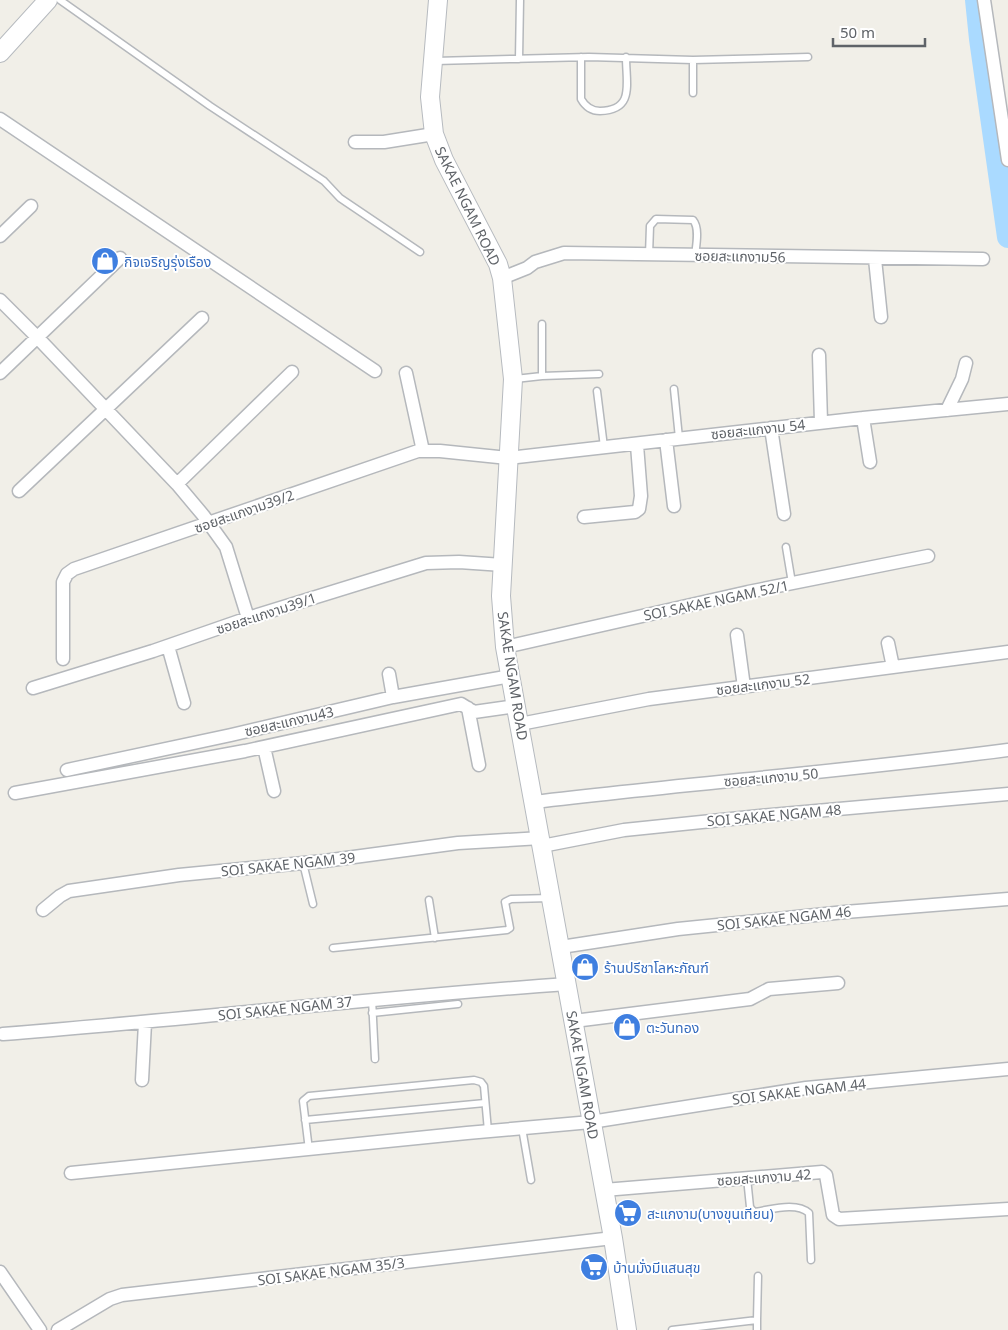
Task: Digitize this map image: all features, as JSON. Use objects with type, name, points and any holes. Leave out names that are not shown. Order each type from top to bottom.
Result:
[{"type":"street","points":[[0,53],[48,0]]},
{"type":"street","name":"SAKAE NGAM ROAD","points":[[438,0],[430,97],[434,134],[444,160],[498,264],[502,278],[513,379],[501,596],[505,647],[613,1238],[627,1330]]},
{"type":"street","points":[[984,0],[1008,160]]},
{"type":"street","points":[[0,119],[375,371]]},
{"type":"street","points":[[355,142],[384,142],[434,134]]},
{"type":"street","points":[[0,236],[31,206]]},
{"type":"street","name":"ซอยสะแกงาม56","points":[[502,278],[527,268],[535,262],[564,253],[875,259],[983,259]]},
{"type":"street","points":[[0,373],[120,258]]},
{"type":"street","points":[[875,259],[881,317]]},
{"type":"street","points":[[0,300],[177,484],[209,523],[226,548],[248,618]]},
{"type":"street","points":[[18,491],[202,318]]},
{"type":"street","points":[[819,356],[821,422]]},
{"type":"street","points":[[947,410],[962,378],[966,363]]},
{"type":"street","points":[[177,484],[292,372]]},
{"type":"street","points":[[406,373],[423,451]]},
{"type":"street","name":"ซอยสะแกงาม 54","points":[[508,458],[637,445],[821,422],[1008,404]]},
{"type":"street","points":[[863,418],[870,462]]},
{"type":"street","points":[[771,428],[784,514]]},
{"type":"street","points":[[673,439],[674,506]]},
{"type":"street","points":[[584,517],[635,512],[639,509],[641,496],[637,445]]},
{"type":"street","name":"ซอยสะแกงาม39/2","points":[[63,659],[63,582],[67,574],[74,569],[418,451],[508,458]]},
{"type":"street","name":"SOI SAKAE NGAM 52/1","points":[[505,647],[792,583],[928,556]]},
{"type":"street","name":"ซอยสะแกงาม39/1","points":[[33,688],[168,646],[248,618],[426,563],[459,562],[503,565]]},
{"type":"street","points":[[737,636],[744,687]]},
{"type":"street","points":[[888,643],[894,667]]},
{"type":"street","points":[[168,646],[184,703]]},
{"type":"street","name":"ซอยสะแกงาม 52","points":[[520,724],[649,699],[1008,652]]},
{"type":"street","points":[[389,674],[393,697]]},
{"type":"street","name":"ซอยสะแกงาม43","points":[[67,770],[231,735],[393,697],[511,676]]},
{"type":"street","points":[[15,793],[264,747],[461,704],[474,712],[516,706]]},
{"type":"street","points":[[468,708],[479,765]]},
{"type":"street","points":[[264,747],[274,791]]},
{"type":"street","name":"ซอยสะแกงาม 50","points":[[534,802],[921,762],[1008,750]]},
{"type":"street","name":"SOI SAKAE NGAM 48","points":[[542,842],[624,830],[1008,794]]},
{"type":"street","name":"SOI SAKAE NGAM 39","points":[[43,910],[60,896],[69,892],[179,875],[303,863],[458,843],[542,842]]},
{"type":"street","name":"SOI SAKAE NGAM 46","points":[[561,947],[678,929],[845,912],[1008,899]]},
{"type":"street","points":[[574,1021],[750,999],[769,989],[838,983]]},
{"type":"street","name":"SOI SAKAE NGAM 37","points":[[4,1034],[372,999],[567,984]]},
{"type":"street","points":[[142,1080],[145,1022]]},
{"type":"street","name":"SOI SAKAE NGAM 44","points":[[71,1174],[591,1122],[806,1088],[1008,1069]]},
{"type":"street","name":"ซอยสะแกงาม 42","points":[[604,1190],[825,1173],[833,1215],[839,1219],[1008,1209]]},
{"type":"street","name":"SOI SAKAE NGAM 35/3","points":[[58,1330],[122,1295],[613,1238]]},
{"type":"street","points":[[0,1272],[40,1330]]},
{"type":"lane","points":[[60,0],[210,106],[324,181],[340,198],[420,252]]},
{"type":"lane","points":[[519,59],[520,0]]},
{"type":"lane","points":[[434,61],[580,57],[693,60],[808,57]]},
{"type":"lane","points":[[580,57],[581,98],[584,104],[595,111],[611,110],[623,103],[626,97],[626,58]]},
{"type":"lane","points":[[693,60],[693,93]]},
{"type":"lane","points":[[649,255],[650,226],[656,219],[693,220],[696,224],[695,256]]},
{"type":"lane","points":[[542,324],[542,376]]},
{"type":"lane","points":[[513,379],[599,374]]},
{"type":"lane","points":[[673,439],[674,389]]},
{"type":"lane","points":[[596,391],[604,447]]},
{"type":"lane","points":[[786,548],[792,583]]},
{"type":"lane","points":[[303,863],[313,904]]},
{"type":"lane","points":[[333,948],[507,930],[510,928],[505,902],[511,899],[552,898]]},
{"type":"lane","points":[[429,900],[435,938]]},
{"type":"lane","points":[[372,999],[375,1059]]},
{"type":"lane","points":[[372,1013],[458,1004]]},
{"type":"lane","points":[[309,1150],[304,1100],[309,1096],[474,1080],[481,1082],[484,1086],[488,1131]]},
{"type":"lane","points":[[305,1120],[485,1103]]},
{"type":"lane","points":[[522,1128],[531,1180]]},
{"type":"lane","points":[[747,1178],[750,1207],[754,1212],[796,1207],[804,1208],[809,1213],[811,1260]]},
{"type":"lane","points":[[757,1330],[758,1276]]},
{"type":"lane","points":[[672,1330],[757,1320]]},
{"type":"waterway","points":[[976,0],[1008,237]]},
{"type":"place","name":"กิจเจริญรุ่งเรือง","points":[[105,261]]},
{"type":"place","name":"ร้านปรีชาโลหะภัณฑ์","points":[[585,967]]},
{"type":"place","name":"ตะวันทอง","points":[[627,1027]]},
{"type":"place","name":"สะแกงาม(บางขุนเทียน)","points":[[628,1213]]},
{"type":"place","name":"บ้านมั่งมีแสนสุข","points":[[594,1267]]}]
